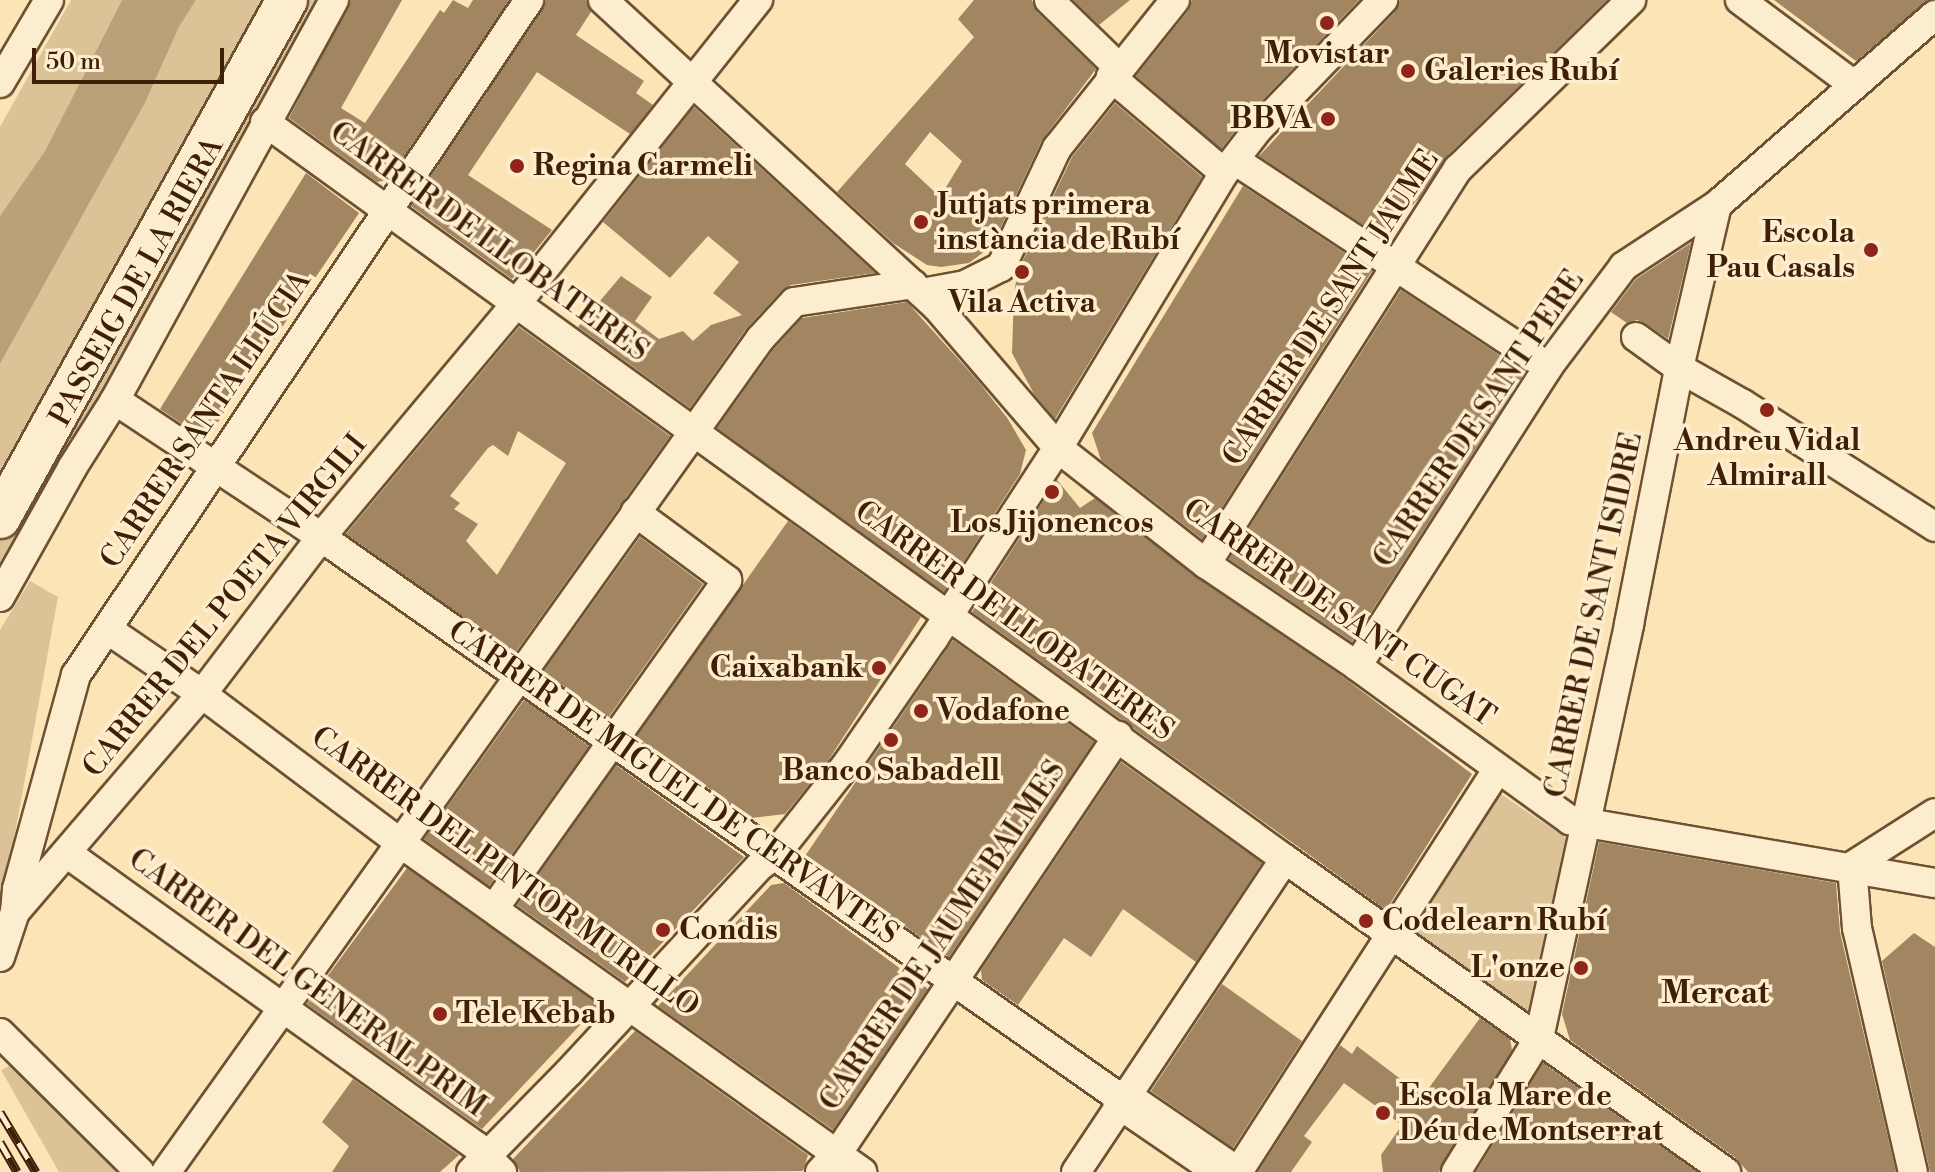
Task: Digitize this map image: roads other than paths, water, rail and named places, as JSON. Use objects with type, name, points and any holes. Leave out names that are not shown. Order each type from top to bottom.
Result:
[{"type":"main road","points":[[0,518],[287,0]]},
{"type":"main road","points":[[199,161],[261,82],[315,0]]},
{"type":"main road","name":"CARRER DE MIGUEL DE CERVANTES","points":[[1123,1100],[1228,1172]]},
{"type":"street","points":[[0,83],[49,0]]},
{"type":"street","name":"PASSEIG DE LA RIERA","points":[[0,597],[72,468],[115,400],[334,0]]},
{"type":"street","name":"CARRER SANTA LLÚCIA","points":[[15,912],[17,889],[76,675],[529,0]]},
{"type":"street","name":"CARRER DE SANT CUGAT","points":[[603,0],[918,288],[1058,448],[1206,564],[1357,666],[1570,820],[1852,866],[1935,883]]},
{"type":"street","name":"CARRER DEL POETA VIRGILI","points":[[0,957],[15,912],[68,854],[202,694],[321,537],[516,304],[695,83],[758,0]]},
{"type":"street","points":[[1049,0],[1117,66],[1111,77]]},
{"type":"street","points":[[166,1172],[760,339],[794,302],[965,285],[1001,267],[1057,148],[1175,0]]},
{"type":"street","points":[[486,1167],[630,1004],[761,865],[774,856],[847,764],[1058,448],[1230,167],[1258,129],[1383,0]]},
{"type":"street","name":"CARRER DE SANT JAUME","points":[[1206,564],[1458,169],[1631,0]]},
{"type":"street","points":[[1740,0],[1854,85]]},
{"type":"street","name":"CARRER DE SANT PERE","points":[[1357,666],[1548,367],[1624,266],[1717,205],[1935,15]]},
{"type":"street","points":[[1111,77],[1230,167],[1394,267],[1548,367]]},
{"type":"street","name":"CARRER DE LLOBATERES","points":[[265,122],[1285,859],[1724,1171]]},
{"type":"street","name":"CARRER DE SANT ISIDRE","points":[[1456,1172],[1539,1038],[1679,368],[1717,205]]},
{"type":"street","points":[[1636,337],[1679,368],[1743,404],[1935,527]]},
{"type":"street","name":"CARRER DE MIGUEL DE CERVANTES","points":[[115,400],[215,464],[519,674],[613,744],[1123,1100]]},
{"type":"street","points":[[495,907],[727,580],[635,512]]},
{"type":"street","name":"CARRER DEL PINTOR MURILLO","points":[[107,629],[202,694],[399,842],[630,1004],[829,1163],[862,1172]]},
{"type":"street","name":"CARRER DE JAUME BALMES","points":[[829,1163],[1118,736]]},
{"type":"street","points":[[1238,1172],[1498,768]]},
{"type":"street","points":[[1913,1172],[1857,928],[1852,866],[1935,813]]},
{"type":"street","name":"CARRER DEL GENERAL PRIM","points":[[68,854],[476,1146],[486,1167]]},
{"type":"street","points":[[1076,1172],[1285,859]]},
{"type":"street","points":[[0,1033],[140,1172]]},
{"type":"railway","points":[[0,1112],[36,1172]]},
{"type":"railway","points":[[0,1142],[17,1172]]},
{"type":"place","name":"Movistar","points":[[1327,23]]},
{"type":"place","name":"Galeries Rubí","points":[[1408,71]]},
{"type":"place","name":"BBVA","points":[[1328,119]]},
{"type":"place","name":"Regina Carmeli","points":[[517,166]]},
{"type":"place","name":"Jutjats primera instància de Rubí","points":[[921,222]]},
{"type":"place","name":"Escola Pau Casals","points":[[1871,250]]},
{"type":"place","name":"Vila Activa","points":[[1022,272]]},
{"type":"place","name":"Andreu Vidal Almirall","points":[[1767,410]]},
{"type":"place","name":"Los Jijonencos","points":[[1052,492]]},
{"type":"place","name":"Caixabank","points":[[879,668]]},
{"type":"place","name":"Vodafone","points":[[921,711]]},
{"type":"place","name":"Banco Sabadell","points":[[891,740]]},
{"type":"place","name":"Codelearn Rubí","points":[[1366,921]]},
{"type":"place","name":"Condis","points":[[663,930]]},
{"type":"place","name":"L'onze","points":[[1581,968]]},
{"type":"place","name":"Tele Kebab","points":[[440,1014]]},
{"type":"place","name":"Escola Mare de Déu de Montserrat","points":[[1383,1113]]},
{"type":"district","name":"Mercat","points":[[1715,993]]}]
